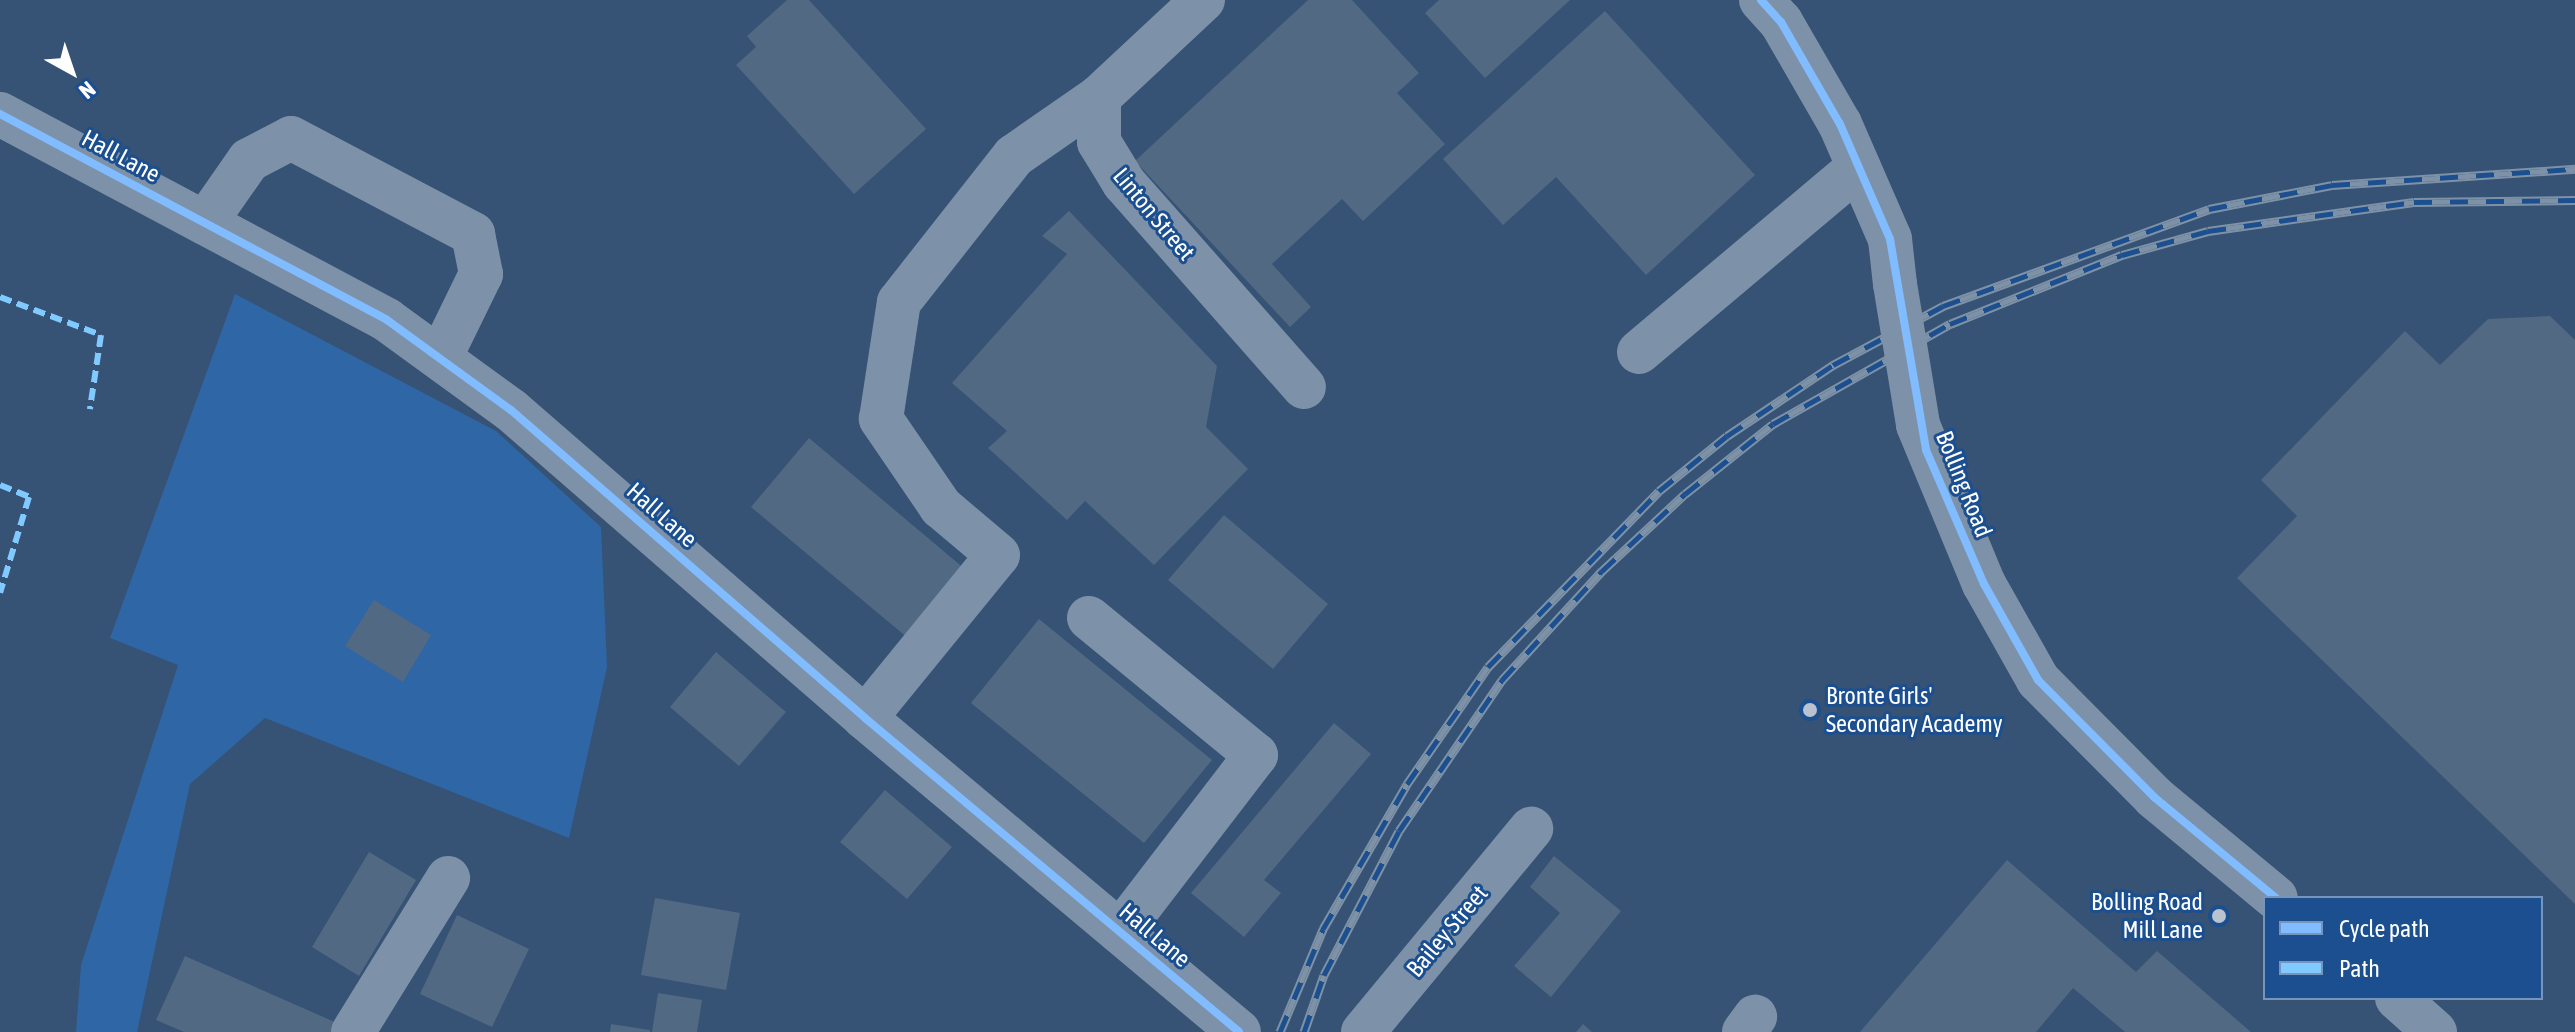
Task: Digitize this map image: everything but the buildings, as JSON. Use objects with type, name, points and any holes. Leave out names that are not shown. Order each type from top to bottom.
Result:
[{"type":"street","points":[[865,718],[998,555],[941,507],[881,419],[899,302],[1014,156],[1099,97],[1203,0]]},
{"type":"street","name":"Bolling Road","points":[[1761,0],[1788,35],[1859,167],[1890,239],[1918,425],[1984,584],[2038,680],[2154,797],[2274,896]]},
{"type":"street","name":"Linton Street","points":[[1099,97],[1099,142],[1124,183],[1304,387]]},
{"type":"street","name":"Hall Lane","points":[[0,114],[387,320],[511,410],[865,718],[1234,1028]]},
{"type":"street","points":[[205,223],[249,160],[291,138],[473,234],[481,274],[440,358]]},
{"type":"street","points":[[1639,352],[1859,167]]},
{"type":"street","points":[[1089,618],[1256,755],[1120,932]]},
{"type":"street","name":"Bailey Street","points":[[1363,1032],[1531,829]]},
{"type":"street","points":[[353,1032],[448,878]]},
{"type":"street","points":[[2399,1000],[2435,1032]]},
{"type":"shaded area","points":[[235,294],[496,431],[601,527],[607,667],[569,838],[265,718],[190,784],[137,1032],[76,1032],[81,965],[178,665],[110,638]]},
{"type":"railway","points":[[1280,1032],[1323,929],[1407,784],[1488,667],[1659,491],[1727,436],[1833,365],[1943,306],[2209,209],[2332,185],[2575,169]]},
{"type":"railway","points":[[1304,1032],[1324,975],[1399,831],[1502,680],[1602,571],[1685,494],[1773,424],[1950,324],[2122,255],[2208,231],[2414,202],[2575,200]]},
{"type":"marked path","points":[[0,297],[101,335],[90,409]]},
{"type":"marked path","points":[[0,485],[29,497],[0,593]]},
{"type":"cycle path","points":[[1761,0],[1781,22],[1840,124],[1890,239],[1926,450],[1984,584],[2038,680],[2154,797],[2274,896]]},
{"type":"cycle path","points":[[0,114],[387,320],[511,410],[865,718],[1239,1032]]},
{"type":"place","name":"Bronte Girls' Secondary Academy","points":[[1810,710]]},
{"type":"place","name":"Bolling Road Mill Lane","points":[[2219,916]]}]
